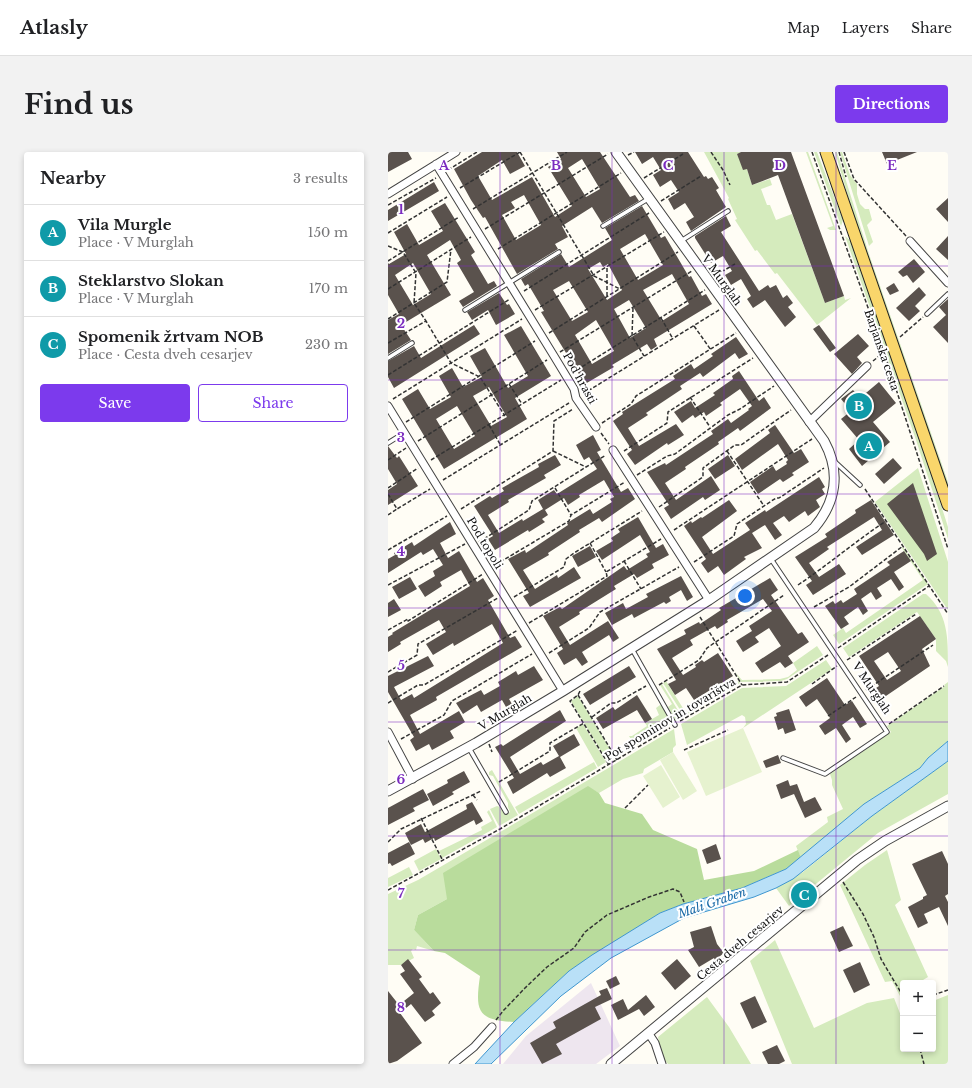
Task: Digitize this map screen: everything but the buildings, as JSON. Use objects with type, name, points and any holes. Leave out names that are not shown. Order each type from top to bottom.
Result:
[{"type":"main road","name":"Barjanska cesta","points":[[826,152],[948,505]]},
{"type":"street","points":[[388,194],[456,152]]},
{"type":"street","name":"V Murglah","points":[[388,791],[413,779],[469,747],[563,691],[709,600],[806,534],[823,518],[834,494],[835,482],[833,461],[829,450],[616,152]]},
{"type":"street","name":"Pod hrasti","points":[[436,164],[567,377],[574,389],[578,401],[596,427]]},
{"type":"street","points":[[910,241],[948,283]]},
{"type":"street","points":[[809,422],[867,366]]},
{"type":"street","name":"Pod topoli","points":[[388,406],[563,691]]},
{"type":"street","points":[[615,453],[709,600]]},
{"type":"street","points":[[388,732],[413,779]]},
{"type":"street","name":"Cesta dveh cesarjev","points":[[611,1064],[839,875],[884,841],[948,806]]},
{"type":"street","points":[[453,1064],[474,1047],[492,1027]]},
{"type":"street","points":[[649,1034],[655,1043],[662,1064]]},
{"type":"lane","points":[[604,226],[653,204]]},
{"type":"lane","points":[[682,245],[728,211]]},
{"type":"lane","points":[[465,310],[559,252]]},
{"type":"lane","points":[[927,314],[948,294]]},
{"type":"lane","points":[[388,358],[412,343]]},
{"type":"lane","points":[[388,443],[404,433]]},
{"type":"lane","points":[[833,461],[860,485]]},
{"type":"lane","name":"V Murglah","points":[[770,558],[887,732],[825,774],[783,758]]},
{"type":"lane","points":[[631,648],[675,725]]},
{"type":"lane","points":[[469,747],[506,812]]},
{"type":"path","points":[[388,205],[477,152]]},
{"type":"path","points":[[388,233],[520,152],[594,276],[620,289]]},
{"type":"path","points":[[388,261],[567,152]]},
{"type":"path","points":[[388,289],[611,152]]},
{"type":"path","points":[[711,152],[723,170],[730,185]]},
{"type":"path","name":"Barjanska cesta","points":[[812,152],[884,352],[948,549]]},
{"type":"path","points":[[844,152],[850,171],[859,184],[910,241]]},
{"type":"path","points":[[638,182],[683,154]]},
{"type":"path","points":[[491,254],[628,169]]},
{"type":"path","points":[[388,375],[582,255],[653,204],[701,176]]},
{"type":"path","points":[[388,402],[670,228]]},
{"type":"path","points":[[400,426],[620,289],[682,245]]},
{"type":"path","points":[[388,246],[403,252],[416,273],[414,303],[451,363],[480,376],[505,416]]},
{"type":"path","points":[[388,319],[447,282],[451,249]]},
{"type":"path","points":[[388,488],[661,318],[735,264]]},
{"type":"path","points":[[388,460],[698,267]]},
{"type":"path","points":[[607,268],[607,297]]},
{"type":"path","points":[[388,515],[500,444],[578,401],[644,356],[726,305]]},
{"type":"path","points":[[633,308],[632,336],[644,356]]},
{"type":"path","points":[[899,338],[927,314]]},
{"type":"path","points":[[661,318],[673,339]]},
{"type":"path","points":[[388,343],[426,321]]},
{"type":"path","points":[[694,326],[710,350]]},
{"type":"path","points":[[615,453],[596,427],[631,404],[636,396],[688,362],[710,350],[742,328]]},
{"type":"path","points":[[867,366],[884,352]]},
{"type":"path","points":[[388,586],[472,543],[529,510],[532,502],[586,467],[615,453],[667,423],[668,412],[699,391],[704,391],[760,353]]},
{"type":"path","points":[[388,630],[408,619],[408,621],[569,521],[571,515],[667,456],[675,454],[706,432],[710,427],[728,415],[740,410],[780,382]]},
{"type":"path","points":[[509,384],[522,405]]},
{"type":"path","points":[[690,397],[710,427]]},
{"type":"path","points":[[553,451],[554,421],[578,401]]},
{"type":"path","points":[[508,601],[564,567],[566,559],[590,543],[651,509],[703,477],[703,468],[736,445],[741,445],[798,406]]},
{"type":"path","points":[[488,425],[500,444]]},
{"type":"path","points":[[668,535],[704,509],[712,507],[747,481],[818,434]]},
{"type":"path","points":[[553,451],[586,467]]},
{"type":"path","points":[[388,550],[454,513],[553,451]]},
{"type":"path","points":[[727,451],[764,506]]},
{"type":"path","points":[[394,743],[444,715],[452,701],[589,628],[600,612],[621,599],[687,565],[734,536],[737,524],[776,498],[779,498],[833,461]]},
{"type":"path","points":[[860,485],[865,489],[948,614]]},
{"type":"path","points":[[555,487],[571,515]]},
{"type":"path","points":[[388,494],[397,509]]},
{"type":"path","points":[[798,585],[837,558],[853,543],[886,521]]},
{"type":"path","points":[[590,543],[606,572]]},
{"type":"path","points":[[814,607],[862,578],[903,546]]},
{"type":"path","points":[[624,561],[641,589]]},
{"type":"path","name":"Pot spominov in tovarištva","points":[[388,890],[443,862],[742,685],[787,682],[929,586]]},
{"type":"path","points":[[388,672],[417,654],[418,644],[503,594]]},
{"type":"path","points":[[654,688],[699,660],[707,648],[784,595]]},
{"type":"path","points":[[698,613],[742,685]]},
{"type":"path","points":[[812,684],[916,614]]},
{"type":"path","points":[[828,716],[933,645]]},
{"type":"path","points":[[592,717],[611,703],[616,703],[651,683]]},
{"type":"path","points":[[884,727],[944,686]]},
{"type":"path","points":[[580,687],[578,695],[570,701],[609,765]]},
{"type":"path","points":[[578,695],[617,760]]},
{"type":"path","points":[[499,782],[550,751],[550,743],[584,723]]},
{"type":"path","points":[[684,750],[728,730]]},
{"type":"path","points":[[488,742],[492,752]]},
{"type":"path","points":[[625,808],[648,785]]},
{"type":"path","points":[[388,842],[401,828],[431,813],[436,814],[481,791]]},
{"type":"path","points":[[473,795],[477,800]]},
{"type":"path","points":[[421,818],[443,862]]},
{"type":"path","points":[[839,875],[863,914],[874,937],[881,959],[900,991]]},
{"type":"path","points":[[492,1027],[503,1011],[525,988],[547,967],[574,948],[586,932],[607,915],[649,897],[673,889],[680,892],[684,902]]},
{"type":"path","points":[[936,994],[948,990]]},
{"type":"path","points":[[921,1052],[924,1064]]},
{"type":"shaded area","points":[[591,983],[620,1046],[596,1064],[503,1064],[526,1036]]},
{"type":"green space","points":[[704,152],[741,152],[737,154],[747,169],[752,185],[770,179],[772,185],[761,189],[767,205],[770,205],[776,220],[792,214],[825,303],[844,296],[845,300],[851,298],[817,325],[777,273],[775,274],[757,250],[755,251],[735,220],[737,219],[728,199],[729,198]]},
{"type":"green space","points":[[806,152],[808,152],[836,230],[830,230],[827,228],[833,226]]},
{"type":"green space","points":[[814,152],[817,152],[843,220],[841,226]]},
{"type":"green space","points":[[835,152],[837,152],[869,254],[948,482],[948,490],[852,210]]},
{"type":"green space","points":[[840,152],[842,152],[850,175],[857,184],[857,194],[860,204],[865,209],[869,209],[872,220],[867,225],[873,242],[869,246]]},
{"type":"green space","points":[[845,236],[851,241],[920,439],[948,527],[948,539],[916,440]]},
{"type":"green space","points":[[918,468],[948,562],[948,610],[875,502]]},
{"type":"green space","points":[[903,547],[928,584],[839,644],[833,635],[843,628],[846,633],[923,580],[902,548]]},
{"type":"green space","points":[[923,594],[926,594],[939,609],[943,618],[948,645],[948,667],[946,661],[936,651],[936,639],[917,612],[849,657],[843,648]]},
{"type":"green space","points":[[817,646],[823,655],[787,679],[781,681],[741,682],[735,672],[742,680],[780,679],[788,677],[797,670],[793,663]]},
{"type":"green space","points":[[826,660],[832,669],[743,728],[746,724],[745,717],[742,715],[687,745],[681,724],[742,688],[786,686]]},
{"type":"green space","points":[[666,681],[686,713],[739,681],[740,683],[684,716],[663,683]]},
{"type":"green space","points":[[948,682],[948,741],[928,758],[920,768],[864,804],[801,858],[796,846],[828,822],[827,817],[843,809],[832,785],[830,774],[891,732],[887,726],[945,686],[944,685]]},
{"type":"green space","points":[[662,684],[682,717],[676,721],[668,707],[672,704],[660,685]]},
{"type":"green space","points":[[578,696],[614,756],[607,761],[571,701]]},
{"type":"green space","points":[[660,705],[672,723],[635,746],[629,736],[632,736],[647,726],[645,723],[659,715],[656,708]]},
{"type":"green space","points":[[583,724],[606,762],[598,767],[576,728]]},
{"type":"green space","points":[[743,728],[762,772],[706,796],[687,752]]},
{"type":"green space","points":[[674,729],[676,745],[673,748],[673,752],[644,769],[643,773],[623,779],[599,793],[588,787],[447,899],[418,915],[414,930],[434,951],[417,946],[416,950],[413,949],[411,951],[414,958],[401,965],[388,965],[388,894],[418,880]]},
{"type":"green space","points":[[673,752],[697,791],[683,800],[660,760]]},
{"type":"green space","points":[[948,761],[948,794],[878,833],[789,906],[776,888],[803,872],[872,816]]},
{"type":"green space","points":[[594,762],[597,768],[519,814],[515,807]]},
{"type":"green space","points":[[661,765],[680,797],[663,808],[643,776]]},
{"type":"green space","points":[[492,770],[518,815],[499,826],[490,809],[497,806],[500,807],[505,815],[510,812],[508,803],[493,776],[489,775],[489,772]]},
{"type":"green space","points":[[588,786],[599,793],[605,803],[642,814],[653,830],[697,849],[704,880],[754,871],[798,850],[801,858],[786,869],[742,888],[683,904],[660,913],[569,971],[514,1022],[492,1019],[481,1011],[479,1005],[478,998],[480,976],[445,953],[434,951],[414,930],[418,915],[447,899],[443,873]]},
{"type":"green space","points":[[489,810],[497,827],[442,858],[439,851],[482,830],[481,827],[492,821],[487,812]]},
{"type":"green space","points":[[436,849],[441,859],[419,871],[414,861]]},
{"type":"green space","points":[[887,850],[901,900],[895,905],[928,977],[923,980],[900,980],[900,996],[892,981],[885,982],[840,885]]},
{"type":"green space","points":[[409,867],[413,875],[388,887],[388,878]]},
{"type":"green space","points":[[775,940],[814,1028],[867,1003],[894,998],[900,1013],[900,1052],[936,1052],[936,1000],[948,995],[948,1064],[792,1064],[750,961]]},
{"type":"green space","points":[[707,997],[729,1027],[751,1064],[668,1064],[662,1057],[658,1037]]},
{"type":"water","name":"Mali Graben","points":[[948,741],[948,761],[872,816],[793,879],[754,897],[684,918],[611,958],[561,996],[491,1064],[475,1064],[514,1022],[569,971],[592,955],[660,913],[683,904],[742,888],[786,869],[864,804],[920,768],[928,758]]},
{"type":"place","name":"Steklarstvo Slokan","points":[[859,406]]},
{"type":"place","name":"Vila Murgle","points":[[869,446]]},
{"type":"place","name":"Spomenik žrtvam NOB","points":[[804,895]]}]
